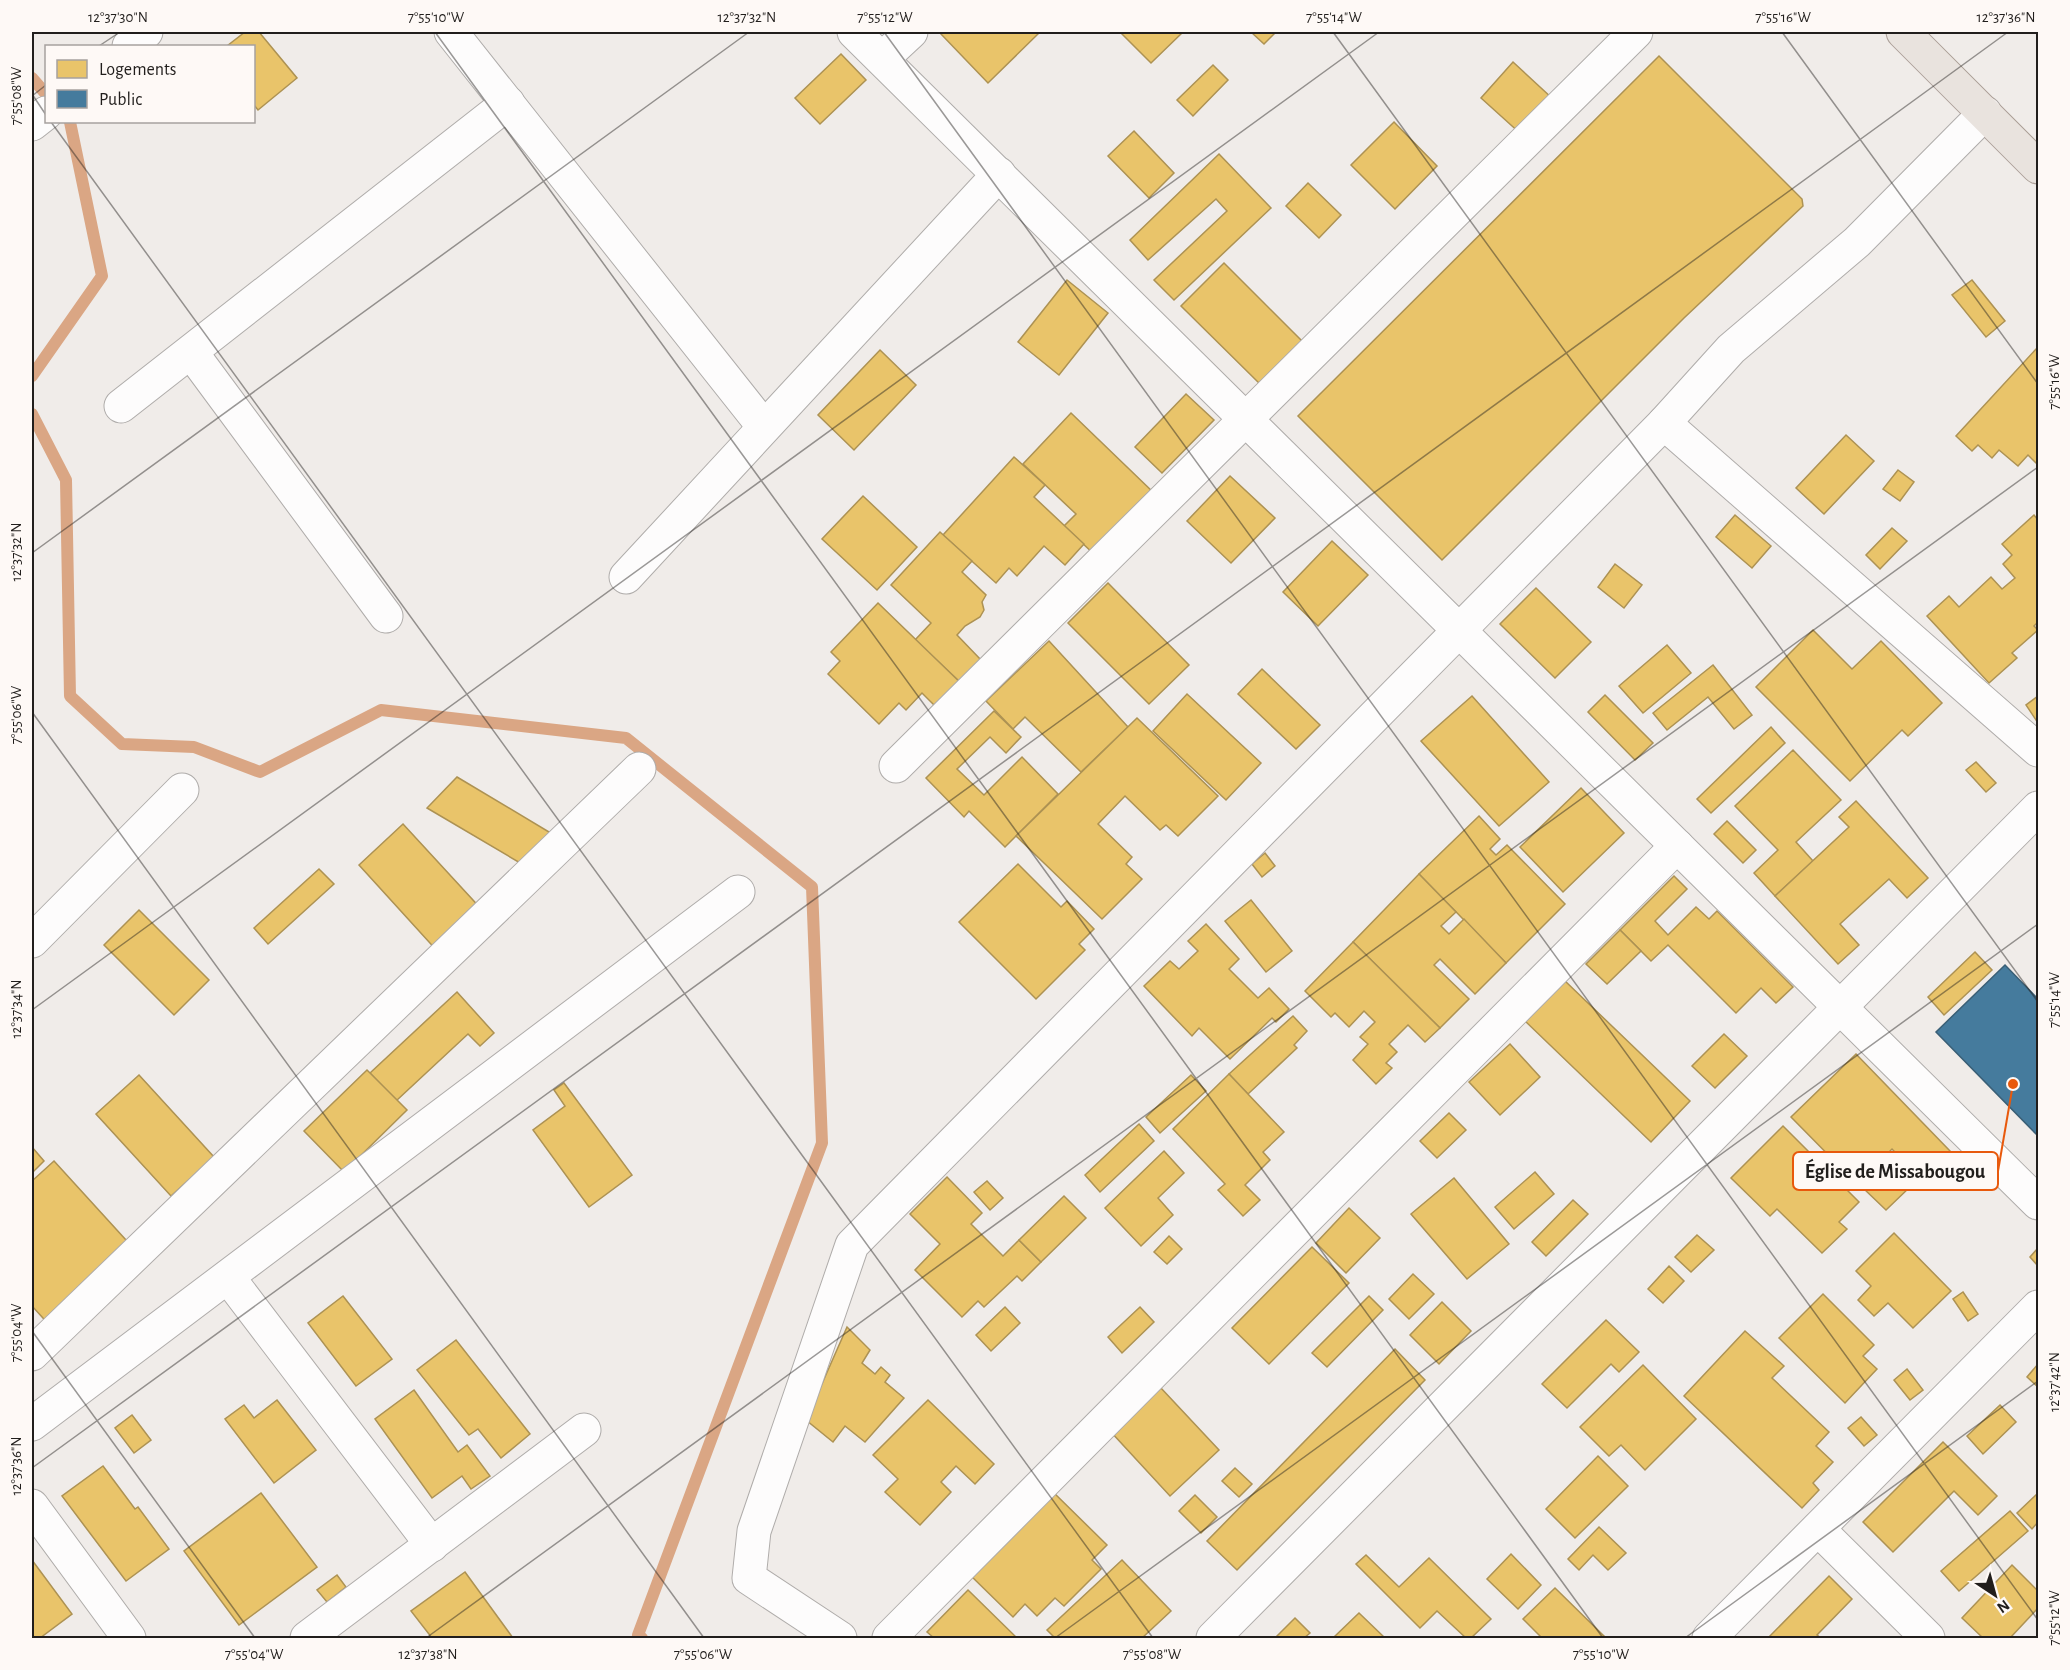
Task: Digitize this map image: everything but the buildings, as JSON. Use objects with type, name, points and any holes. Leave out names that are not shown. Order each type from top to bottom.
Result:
[{"type":"main road","points":[[1903,32],[2038,167]]},
{"type":"street","points":[[130,45],[146,32]]},
{"type":"street","points":[[451,32],[764,428]]},
{"type":"street","points":[[854,32],[2038,1203]]},
{"type":"street","points":[[882,59],[910,32]]},
{"type":"street","points":[[896,766],[1636,32]]},
{"type":"street","points":[[121,406],[508,104]]},
{"type":"street","points":[[840,1638],[749,1578],[754,1531],[852,1245],[1664,423],[1731,349],[1857,242],[1986,113]]},
{"type":"street","points":[[626,577],[999,174]]},
{"type":"street","points":[[191,352],[386,616]]},
{"type":"street","points":[[1664,423],[2038,750]]},
{"type":"street","points":[[32,1354],[639,769]]},
{"type":"street","points":[[32,941],[182,790]]},
{"type":"street","points":[[1213,1638],[2038,808]]},
{"type":"street","points":[[889,1638],[1677,846]]},
{"type":"street","points":[[32,1424],[738,892]]},
{"type":"street","points":[[228,1277],[432,1545]]},
{"type":"street","points":[[1709,1638],[2038,1307]]},
{"type":"street","points":[[327,1633],[432,1545],[584,1430]]},
{"type":"street","points":[[32,1506],[129,1638]]},
{"type":"street","points":[[1818,1529],[1928,1638]]},
{"type":"waterway","points":[[32,78],[45,93]]},
{"type":"waterway","points":[[32,376],[102,276],[70,123]]},
{"type":"waterway","points":[[32,414],[66,480],[70,696],[122,744],[194,747],[260,772],[381,710],[626,738],[812,887],[822,1143],[638,1635],[642,1638]]},
{"type":"place","name":"Église de Missabougou","points":[[2013,1084]]}]
